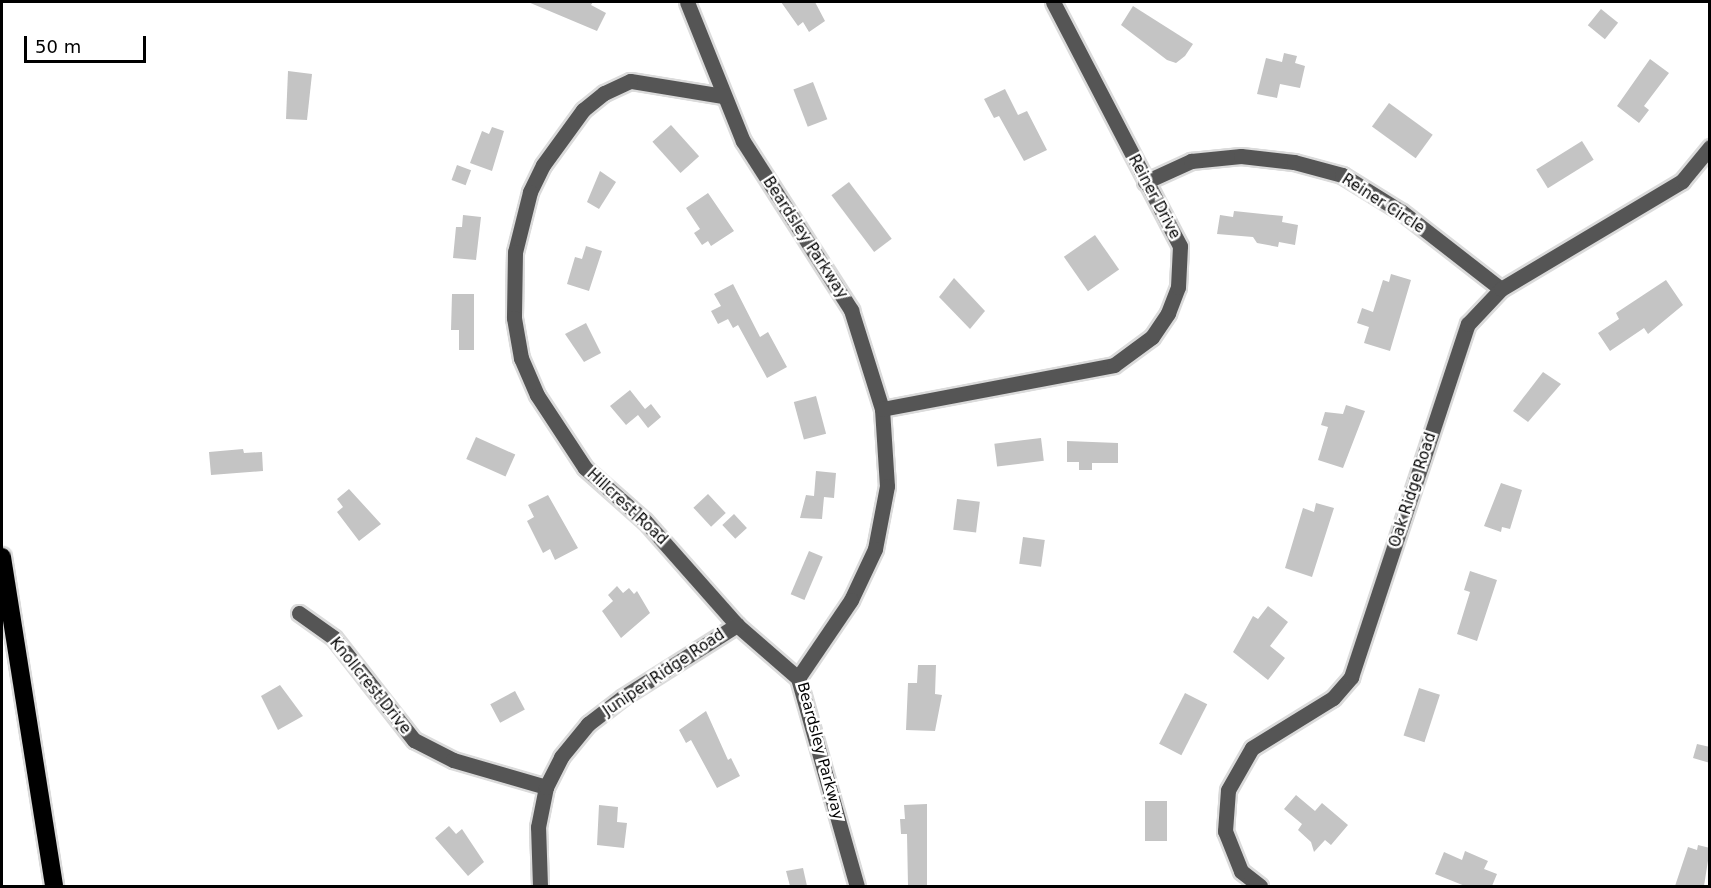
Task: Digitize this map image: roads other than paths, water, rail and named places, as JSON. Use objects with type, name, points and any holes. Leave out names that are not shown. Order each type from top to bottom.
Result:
[{"type":"highway","points":[[2,557],[54,886]]},
{"type":"street","name":"Beardsley Parkway","points":[[687,2],[723,96],[748,150],[851,310],[882,409],[887,486],[875,549],[851,600],[798,678],[857,886]]},
{"type":"street","name":"Reiner Drive","points":[[882,409],[1095,370],[1137,351],[1168,313],[1181,263],[1180,246],[1053,2]]},
{"type":"street","name":"Hillcrest Road","points":[[723,96],[630,81],[604,93],[583,110],[543,165],[530,192],[515,252],[514,318],[521,358],[562,439],[609,493],[673,550],[737,625],[798,678]]},
{"type":"street","name":"Oak Ridge Road","points":[[1260,886],[1240,871],[1225,831],[1228,789],[1252,748],[1333,698],[1351,677],[1468,324],[1501,289],[1682,181],[1710,147]]},
{"type":"street","name":"Reiner Circle","points":[[1145,182],[1191,161],[1241,156],[1294,162],[1342,175],[1402,212],[1501,289]]},
{"type":"street","name":"Knollcrest Drive","points":[[299,613],[334,638],[414,740],[453,760],[546,788]]},
{"type":"street","name":"Juniper Ridge Road","points":[[540,886],[538,827],[546,788],[561,757],[588,724],[737,625]]}]
